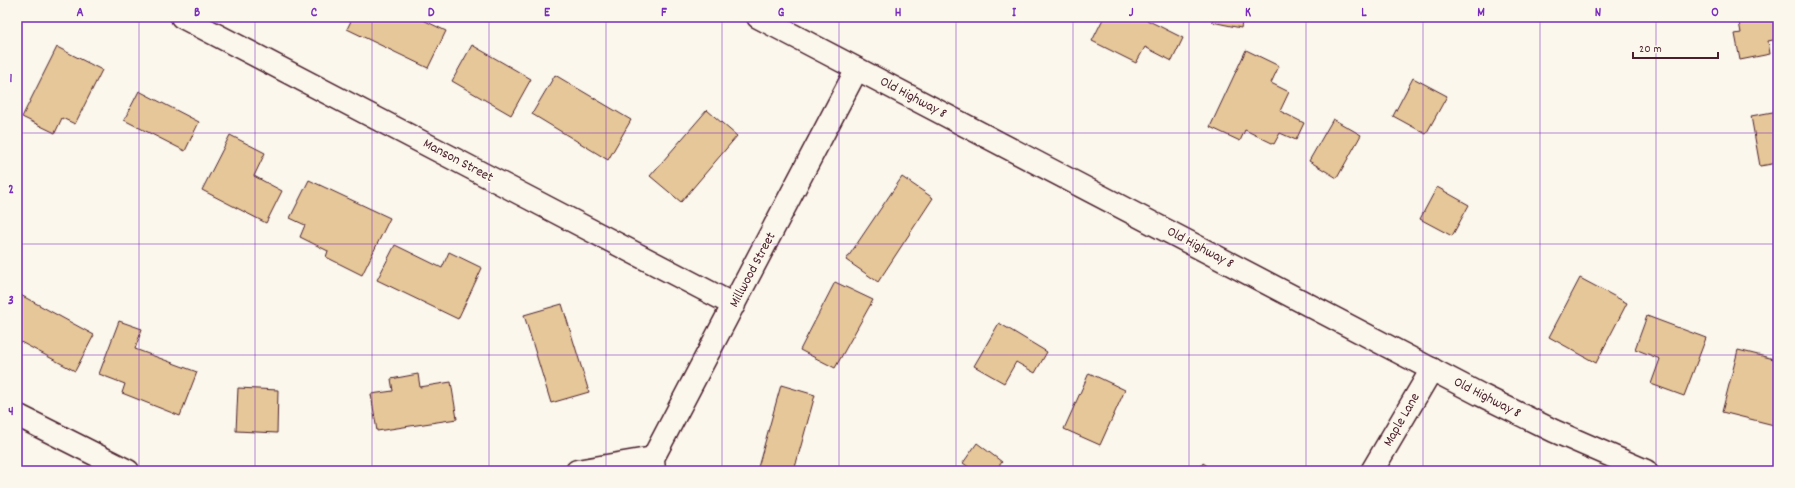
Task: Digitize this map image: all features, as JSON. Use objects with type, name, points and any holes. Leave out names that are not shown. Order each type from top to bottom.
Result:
[{"type":"street","name":"Manson Street","points":[[182,17],[734,305]]},
{"type":"street","name":"Old Highway 8","points":[[758,17],[1432,369],[1554,431],[1646,471]]},
{"type":"street","name":"Millwood Street","points":[[654,464],[734,305],[857,69]]},
{"type":"street","name":"Maple Lane","points":[[1372,471],[1432,369]]},
{"type":"street","points":[[17,415],[128,471]]},
{"type":"street","points":[[577,471],[654,464]]},
{"type":"building","points":[[353,17],[417,17],[446,31],[428,68],[347,29]]},
{"type":"building","points":[[1104,17],[1141,17],[1183,38],[1172,61],[1145,47],[1136,63],[1092,41]]},
{"type":"building","points":[[1213,17],[1243,17],[1241,28],[1212,22]]},
{"type":"building","points":[[1738,17],[1778,17],[1778,39],[1768,41],[1770,54],[1740,60],[1735,34],[1741,33]]},
{"type":"building","points":[[472,45],[531,79],[511,115],[452,81]]},
{"type":"building","points":[[57,47],[102,70],[75,124],[62,118],[55,133],[22,117]]},
{"type":"building","points":[[1246,50],[1279,66],[1271,83],[1289,92],[1280,111],[1304,123],[1296,140],[1280,133],[1274,144],[1245,130],[1240,141],[1210,127]]},
{"type":"building","points":[[555,75],[631,120],[608,160],[532,114]]},
{"type":"building","points":[[1413,78],[1447,96],[1426,134],[1393,116]]},
{"type":"building","points":[[139,91],[199,122],[185,151],[124,120]]},
{"type":"building","points":[[707,110],[737,136],[681,202],[650,176]]},
{"type":"building","points":[[1778,111],[1778,163],[1760,166],[1751,116]]},
{"type":"building","points":[[1333,119],[1361,135],[1337,178],[1309,161]]},
{"type":"building","points":[[230,135],[265,153],[254,176],[282,191],[266,223],[202,190]]},
{"type":"building","points":[[902,177],[933,198],[878,282],[846,260]]},
{"type":"building","points":[[309,180],[390,218],[362,275],[326,257],[328,251],[300,237],[305,225],[290,218]]},
{"type":"building","points":[[1437,187],[1469,205],[1452,236],[1420,219]]},
{"type":"building","points":[[395,245],[442,268],[449,252],[482,268],[458,319],[377,280]]},
{"type":"building","points":[[1580,278],[1627,303],[1596,363],[1549,337]]},
{"type":"building","points":[[835,282],[873,300],[835,368],[800,350]]},
{"type":"building","points":[[17,293],[94,335],[75,371],[17,340]]},
{"type":"building","points":[[562,304],[589,392],[551,403],[524,315]]},
{"type":"building","points":[[1647,316],[1706,338],[1684,396],[1651,384],[1660,359],[1635,349]]},
{"type":"building","points":[[119,321],[142,329],[135,349],[197,372],[180,416],[122,393],[125,384],[99,374]]},
{"type":"building","points":[[999,323],[1047,352],[1035,373],[1016,362],[1004,383],[974,366]]},
{"type":"building","points":[[1738,350],[1778,360],[1778,410],[1774,425],[1722,412]]},
{"type":"building","points":[[1089,373],[1125,390],[1100,445],[1064,429]]},
{"type":"building","points":[[418,374],[420,387],[451,382],[457,419],[377,431],[371,394],[393,391],[391,379]]},
{"type":"building","points":[[781,385],[815,395],[794,471],[757,471]]},
{"type":"building","points":[[238,388],[278,390],[277,433],[236,431]]},
{"type":"building","points":[[977,443],[1002,462],[995,471],[974,471],[963,463]]},
{"type":"building","points":[[1203,463],[1215,471],[1199,471]]}]
